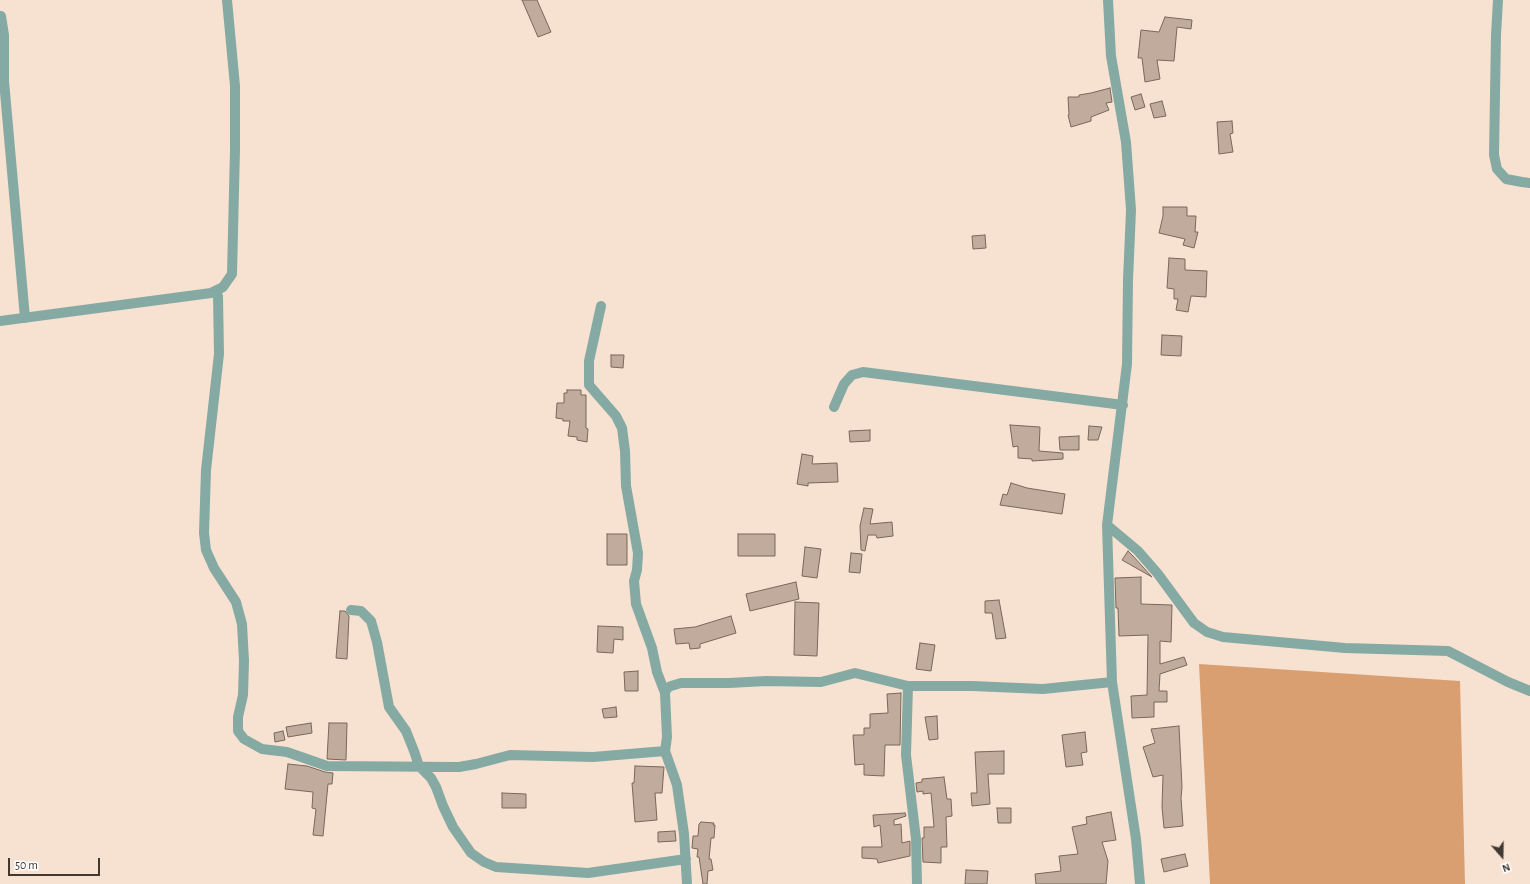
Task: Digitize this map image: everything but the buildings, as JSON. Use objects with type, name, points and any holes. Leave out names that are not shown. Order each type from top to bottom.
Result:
[{"type":"street","points":[[0,321],[211,293],[223,287],[232,274],[235,157],[235,86],[227,0]]},
{"type":"street","points":[[1108,0],[1111,56],[1126,142],[1131,210],[1127,364],[1116,439],[1107,525],[1112,682],[1136,839],[1140,884]]},
{"type":"street","points":[[1498,0],[1494,155],[1498,169],[1506,179],[1530,183]]},
{"type":"street","points":[[1,16],[4,35],[4,81],[24,318]]},
{"type":"street","points":[[218,296],[219,354],[207,463],[204,533],[206,550],[214,568],[236,602],[242,624],[244,661],[243,695],[238,717],[238,731],[244,739],[262,749],[287,752],[327,766],[459,767],[510,755],[593,757],[665,751]]},
{"type":"street","points":[[601,306],[589,361],[589,385],[616,416],[622,428],[625,451],[626,486],[638,553],[637,570],[634,581],[636,604],[652,648],[657,672],[665,693],[667,737],[665,751],[677,784],[684,834],[687,884]]},
{"type":"street","points":[[834,407],[844,384],[852,375],[863,372],[1122,405]]},
{"type":"street","points":[[1107,525],[1138,551],[1158,574],[1194,623],[1207,632],[1223,637],[1345,648],[1448,652],[1508,682],[1530,691]]},
{"type":"street","points":[[351,610],[361,611],[371,621],[377,642],[389,707],[406,731],[419,766],[431,778],[453,827],[471,853],[484,862],[496,867],[588,873],[686,859]]},
{"type":"street","points":[[665,693],[667,688],[681,683],[709,684],[766,681],[821,682],[855,673],[908,686],[972,686],[1043,689],[1112,682]]},
{"type":"street","points":[[908,686],[906,756],[916,839],[917,884]]},
{"type":"shaded area","points":[[1199,664],[1460,681],[1465,884],[1210,884]]}]
